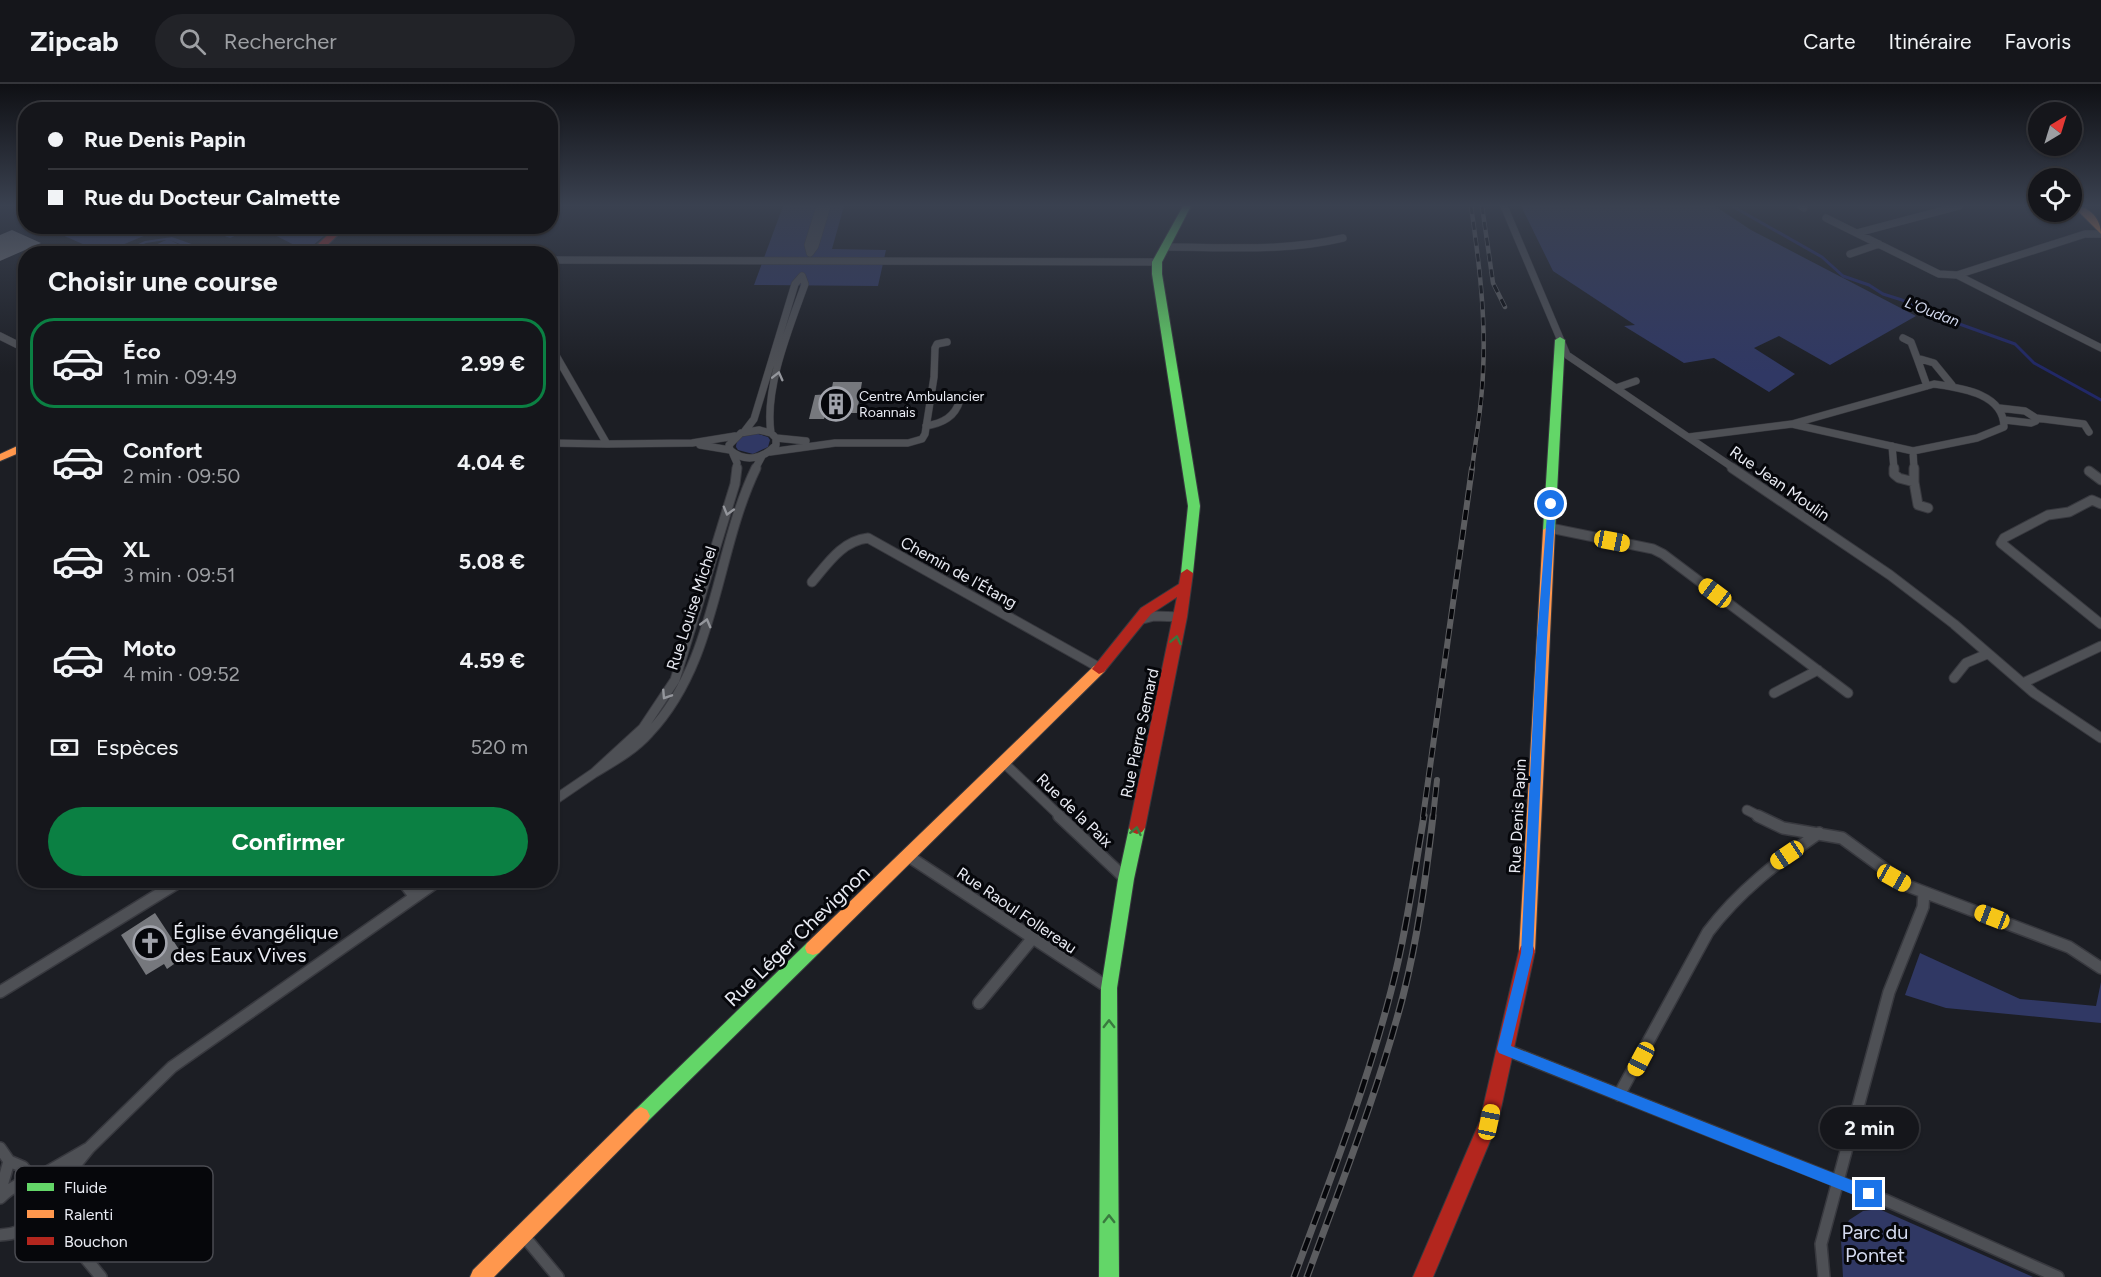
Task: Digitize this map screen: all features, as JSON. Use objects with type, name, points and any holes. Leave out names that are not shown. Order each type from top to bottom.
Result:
[{"type":"street","points":[[744,432],[754,419],[795,284],[802,276],[807,262]]},
{"type":"street","points":[[1043,262],[1157,262]]},
{"type":"street","name":"Rue Pierre Semard","points":[[1109,1277],[1109,988],[1126,879],[1180,617],[1193,533],[1194,506],[1157,262]]},
{"type":"street","name":"Rue Jean Moulin","points":[[1527,262],[1567,355],[1890,576],[1954,624],[2045,701],[2101,738]]},
{"type":"street","points":[[1914,262],[1939,274],[1957,275],[1999,262]]},
{"type":"street","points":[[1957,275],[2101,348]]},
{"type":"street","points":[[774,435],[768,426],[772,402],[805,284],[802,276]]},
{"type":"street","points":[[0,336],[18,344]]},
{"type":"street","points":[[1903,338],[1911,342],[1927,386]]},
{"type":"street","name":"Rue Denis Papin","points":[[1423,1277],[1489,1122],[1527,953],[1542,638],[1560,340]]},
{"type":"street","points":[[558,443],[692,444],[759,429],[774,435],[835,443],[908,443],[922,439],[926,426],[935,348],[937,344],[947,342]]},
{"type":"street","points":[[1917,358],[1934,363],[1952,385]]},
{"type":"street","points":[[558,359],[607,444]]},
{"type":"street","points":[[1616,388],[1636,381]]},
{"type":"street","points":[[1689,437],[1792,424],[1927,386],[1952,385],[1994,402],[2004,420],[2004,427],[1977,438],[1913,451],[1792,424]]},
{"type":"street","points":[[926,426],[946,421],[958,411],[960,400]]},
{"type":"street","points":[[1999,408],[2025,411],[2036,418],[2084,424],[2089,432]]},
{"type":"street","points":[[2004,420],[2031,423],[2036,421],[2036,418]]},
{"type":"street","name":"Rue Louise Michel","points":[[558,798],[626,753],[649,733],[686,680],[697,654],[740,506],[754,470],[766,454],[777,445],[774,435]]},
{"type":"street","name":"Rue Louise Michel","points":[[594,773],[643,728],[675,680],[730,502],[737,463],[732,452],[731,441],[735,436]]},
{"type":"street","points":[[692,444],[732,452],[746,458],[835,443]]},
{"type":"street","points":[[1892,446],[1894,474],[1899,478],[1914,482]]},
{"type":"street","points":[[0,458],[18,448]]},
{"type":"street","points":[[1913,451],[1914,482],[1918,505],[1928,507]]},
{"type":"street","points":[[2089,471],[2101,480]]},
{"type":"street","points":[[2101,496],[2069,512],[2048,515],[2004,538],[2001,543],[2101,624]]},
{"type":"street","points":[[2092,500],[2101,504]]},
{"type":"street","points":[[1550,528],[1653,549],[1663,554],[1848,693]]},
{"type":"street","name":"Chemin de l'Étang","points":[[812,582],[846,545],[858,537],[868,538],[1100,668]]},
{"type":"street","name":"Rue Léger Chevignon","points":[[480,1277],[714,1043],[1100,668],[1154,603],[1177,595],[1184,587]]},
{"type":"street","points":[[1165,600],[1176,608],[1180,617]]},
{"type":"street","points":[[1139,620],[1170,615],[1180,617]]},
{"type":"street","points":[[2023,683],[2101,646]]},
{"type":"street","points":[[1954,678],[1966,663],[1987,654]]},
{"type":"street","points":[[1774,693],[1818,670]]},
{"type":"street","name":"Rue de la Paix","points":[[1004,763],[1126,879]]},
{"type":"street","points":[[1747,810],[1783,828],[1819,833],[1850,842],[1894,878],[1924,892],[2069,947],[2101,968]]},
{"type":"street","points":[[1619,1095],[1708,932],[1725,907],[1776,862],[1819,833]]},
{"type":"street","name":"Rue Raoul Follereau","points":[[908,856],[1109,988]]},
{"type":"street","points":[[0,992],[169,888]]},
{"type":"street","points":[[408,888],[415,897]]},
{"type":"street","points":[[75,1166],[89,1148],[172,1068],[197,1048],[428,888]]},
{"type":"street","points":[[1824,1277],[1821,1244],[1889,992],[1923,907],[1924,892]]},
{"type":"street","points":[[979,1003],[1032,939]]},
{"type":"street","points":[[1504,1049],[1838,1182],[2058,1277]]},
{"type":"street","points":[[0,1148],[9,1161],[21,1166]]},
{"type":"street","points":[[56,1166],[89,1148]]},
{"type":"street","points":[[0,1193],[9,1161]]},
{"type":"street","points":[[0,1198],[15,1186]]},
{"type":"street","points":[[0,1235],[15,1233]]},
{"type":"street","points":[[523,1235],[558,1277]]},
{"type":"street","points":[[88,1262],[100,1277]]},
{"type":"green space","points":[[763,262],[883,262],[878,286],[754,285]]},
{"type":"green space","points":[[1548,262],[1812,262],[1916,316],[1830,365],[1779,336],[1754,348],[1795,374],[1769,392],[1714,358],[1684,363],[1624,326],[1635,325],[1553,271]]},
{"type":"green space","points":[[755,433],[768,437],[770,440],[768,447],[753,454],[738,450],[736,447],[740,438]]},
{"type":"green space","points":[[1920,953],[2020,999],[2096,1006],[2101,982],[2101,1023],[1946,1008],[1905,995]]},
{"type":"green space","name":"Parc du Pontet","points":[[1879,1209],[2033,1277],[1843,1277],[1841,1240],[1849,1220],[1863,1211]]},
{"type":"building","name":"Centre Ambulancier Roannais","points":[[833,382],[862,382],[857,413],[826,413],[824,419],[809,419],[815,395],[831,394]]},
{"type":"building","name":"Église évangélique des Eaux Vives","points":[[155,913],[184,957],[167,969],[164,964],[146,975],[121,935]]},
{"type":"waterway","name":"L'Oudan","points":[[1827,262],[1843,276],[1869,285],[1883,294],[2015,344],[2034,363],[2101,400]]},
{"type":"railway","points":[[1472,469],[1484,351],[1478,262]]},
{"type":"railway","points":[[1490,262],[1493,283],[1505,307]]},
{"type":"railway","points":[[1423,817],[1472,468]]},
{"type":"railway","points":[[1433,817],[1437,780]]},
{"type":"railway","points":[[1294,1277],[1346,1135],[1381,1027],[1401,948],[1424,816]]},
{"type":"railway","points":[[1307,1277],[1371,1103],[1403,996],[1421,906],[1433,816]]},
{"type":"traffic: fast","points":[[1157,262],[1157,274],[1194,506],[1187,573]]},
{"type":"traffic: fast","points":[[1549,530],[1560,340]]},
{"type":"traffic: fast","points":[[1109,1277],[1109,988],[1126,879],[1137,828]]},
{"type":"traffic: fast","points":[[641,1116],[813,948]]},
{"type":"traffic: slow","points":[[0,458],[18,449]]},
{"type":"traffic: slow","points":[[1527,951],[1549,530]]},
{"type":"traffic: slow","points":[[813,948],[1099,669]]},
{"type":"traffic: slow","points":[[480,1277],[641,1116]]},
{"type":"traffic: jam","points":[[1137,828],[1181,617],[1187,573]]},
{"type":"traffic: jam","points":[[1099,669],[1146,611],[1184,587]]},
{"type":"traffic: jam","points":[[1423,1277],[1489,1122],[1527,951]]},
{"type":"place","name":"Centre Ambulancier Roannais","points":[[836,404]]},
{"type":"place","name":"Église évangélique des Eaux Vives","points":[[150,943]]},
{"type":"route","points":[[1551,504],[1542,638],[1527,953],[1504,1049],[1869,1194]]}]
